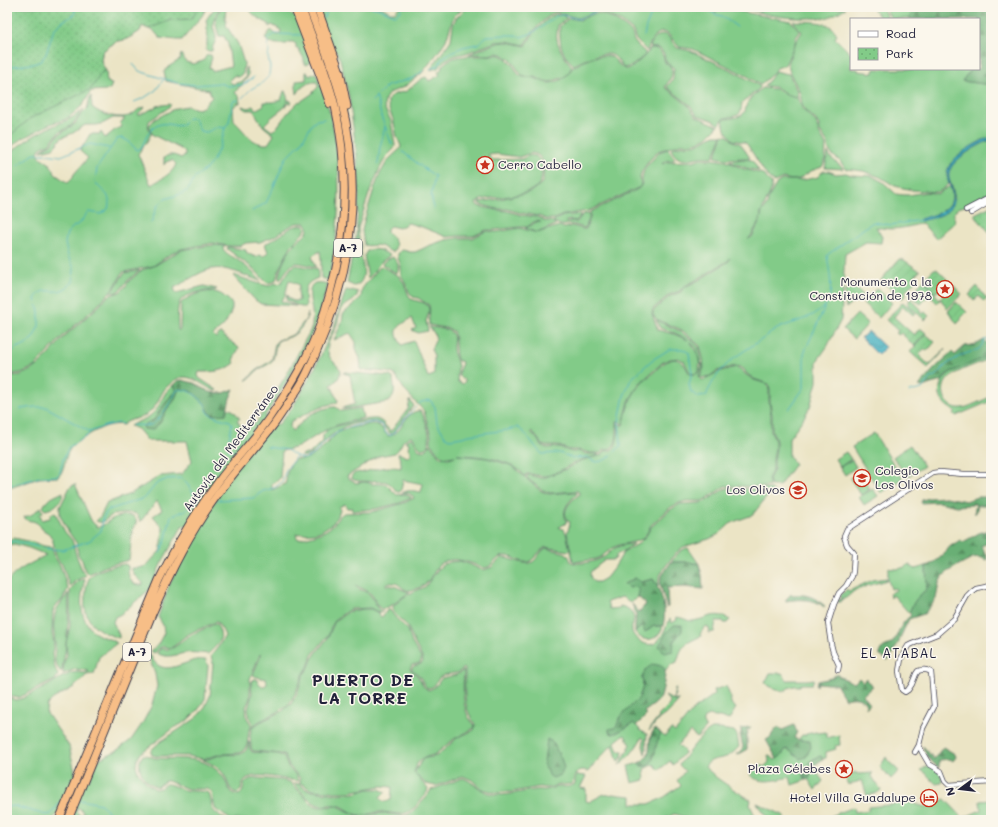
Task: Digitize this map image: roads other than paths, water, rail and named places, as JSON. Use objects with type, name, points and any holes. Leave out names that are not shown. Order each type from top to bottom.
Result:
[{"type":"highway","points":[[294,7],[326,61]]},
{"type":"highway","points":[[308,8],[326,61]]},
{"type":"highway","name":"Autovía del Mediterráneo","points":[[61,817],[159,580],[174,549],[191,527],[218,482],[271,421],[301,383],[324,335],[334,307],[342,278],[349,241],[352,194],[350,157],[346,122],[341,98],[326,61],[308,8]]},
{"type":"highway","name":"Autovía del Mediterráneo","points":[[271,421],[306,358],[318,332],[335,276],[341,241],[344,219],[345,186],[342,146],[326,61]]},
{"type":"highway","name":"Autovía del Mediterráneo","points":[[69,818],[165,583],[191,527]]},
{"type":"street","points":[[991,197],[968,211],[991,202]]},
{"type":"street","points":[[838,670],[839,665],[833,652],[828,623],[839,594],[852,576],[854,553],[847,545],[844,536],[847,529],[933,473],[991,474]]},
{"type":"street","points":[[922,752],[915,752],[919,745],[923,728],[934,706],[931,672],[924,669],[918,671],[910,688],[905,692],[901,687],[899,671],[901,659],[905,651],[912,644],[936,634],[954,619],[967,596],[972,591],[976,588],[991,585]]},
{"type":"street","points":[[919,745],[929,764],[941,771],[945,781],[949,785],[991,782]]},
{"type":"water","points":[[991,138],[991,141],[983,143],[965,154],[954,164],[951,169],[949,179],[954,199],[949,210],[939,216],[920,221],[920,219],[942,211],[950,204],[952,193],[947,175],[951,163],[956,157],[970,147]]},
{"type":"water","points":[[868,331],[885,347],[878,355],[861,338]]},
{"type":"waterway","points":[[7,68],[33,64],[41,61],[46,54],[54,29],[63,21],[74,15],[76,7]]},
{"type":"waterway","points":[[324,18],[329,7]]},
{"type":"waterway","points":[[370,7],[395,15],[400,12],[402,7]]},
{"type":"waterway","points":[[430,69],[439,65],[441,60],[451,52],[463,47],[477,44],[487,36],[515,35],[521,37],[532,33],[556,16],[563,15],[579,19],[602,7]]},
{"type":"waterway","points":[[644,36],[654,7]]},
{"type":"waterway","points":[[705,7],[714,14],[722,16],[737,27]]},
{"type":"waterway","points":[[242,98],[251,89],[262,83],[269,76],[269,37],[275,34],[301,35]]},
{"type":"waterway","points":[[133,64],[139,71],[177,83],[196,85],[219,83],[228,86],[243,85],[254,77]]},
{"type":"waterway","points":[[372,101],[387,86],[413,78],[423,71]]},
{"type":"waterway","points":[[134,102],[144,98],[156,90],[163,80]]},
{"type":"waterway","points":[[376,96],[382,119],[392,145]]},
{"type":"waterway","points":[[151,223],[157,206],[165,199],[188,190],[195,177],[206,169],[212,162],[220,146],[225,128],[229,122],[233,101],[238,100]]},
{"type":"waterway","points":[[7,355],[33,338],[39,326],[39,311],[35,299],[38,295],[44,291],[62,290],[73,282],[74,268],[68,256],[65,243],[67,233],[80,223],[88,212],[101,214],[108,209],[108,196],[95,182],[97,168],[117,139],[122,138],[128,141],[137,150],[141,148],[149,133],[156,126],[160,124],[179,126],[188,118],[194,118],[200,131],[207,132],[217,127],[225,128]]},
{"type":"waterway","points":[[252,211],[266,203],[286,158],[301,143],[312,124],[317,120],[324,119]]},
{"type":"waterway","points":[[378,164],[385,127]]},
{"type":"waterway","points":[[18,165],[34,154],[61,156],[90,144],[109,148]]},
{"type":"waterway","points":[[403,152],[435,176],[431,196],[434,208]]},
{"type":"waterway","points":[[419,404],[430,400],[435,407],[437,423],[445,436],[450,439],[508,430],[517,427],[524,432],[542,454],[559,453],[572,458],[588,457],[597,462],[605,460],[621,445],[619,422],[624,396],[631,379],[652,360],[670,349],[683,349],[689,353],[692,374],[689,384],[691,392],[699,397],[706,396],[716,377],[735,357],[781,327],[811,316],[822,310],[828,301],[831,289],[827,255],[873,222],[891,225],[921,220]]},
{"type":"waterway","points":[[789,409],[804,388],[804,353],[825,307]]},
{"type":"waterway","points":[[909,392],[922,389],[931,377],[935,376],[947,364],[962,355],[979,349],[984,340],[991,339]]},
{"type":"waterway","points":[[132,425],[151,425],[154,423],[166,409],[177,390],[184,390],[192,393],[201,400],[205,404],[210,414],[230,421],[232,424],[228,445],[229,450],[234,450],[242,444]]},
{"type":"waterway","points":[[20,409],[46,407],[90,432]]},
{"type":"waterway","points":[[217,500],[253,498],[263,491],[274,488],[282,482],[286,470],[296,456],[304,459],[313,455],[326,441],[341,430],[374,422],[382,425],[386,433],[392,435],[416,407]]},
{"type":"waterway","points":[[7,484],[13,485],[40,477],[57,476],[60,473],[63,459],[69,447],[87,436],[90,432],[105,426],[119,423],[123,424]]},
{"type":"waterway","points":[[267,447],[287,450],[296,456]]},
{"type":"waterway","points":[[7,543],[14,541],[42,548],[62,550],[89,541],[101,531],[103,518],[108,510],[145,498],[156,484],[167,479],[182,478],[191,489],[197,502],[200,501]]},
{"type":"waterway","points":[[160,553],[165,542],[171,516],[184,511],[197,502]]},
{"type":"waterway","points":[[7,807],[14,806],[46,815],[51,814],[62,800],[64,800]]},
{"type":"waterway","points":[[79,800],[101,804],[117,820]]},
{"type":"place","name":"Cerro Cabello","points":[[485,165]]},
{"type":"place","name":"Monumento a la Constitución de 1978","points":[[945,289]]},
{"type":"place","name":"Colegio Los Olivos","points":[[862,478]]},
{"type":"place","name":"Los Olivos","points":[[798,490]]},
{"type":"place","name":"Plaza Célebes","points":[[844,769]]},
{"type":"place","name":"Hotel Villa Guadalupe","points":[[929,798]]},
{"type":"district","name":"EL ATABAL","points":[[899,653]]},
{"type":"district","name":"PUERTO DE LA TORRE","points":[[363,689]]}]
